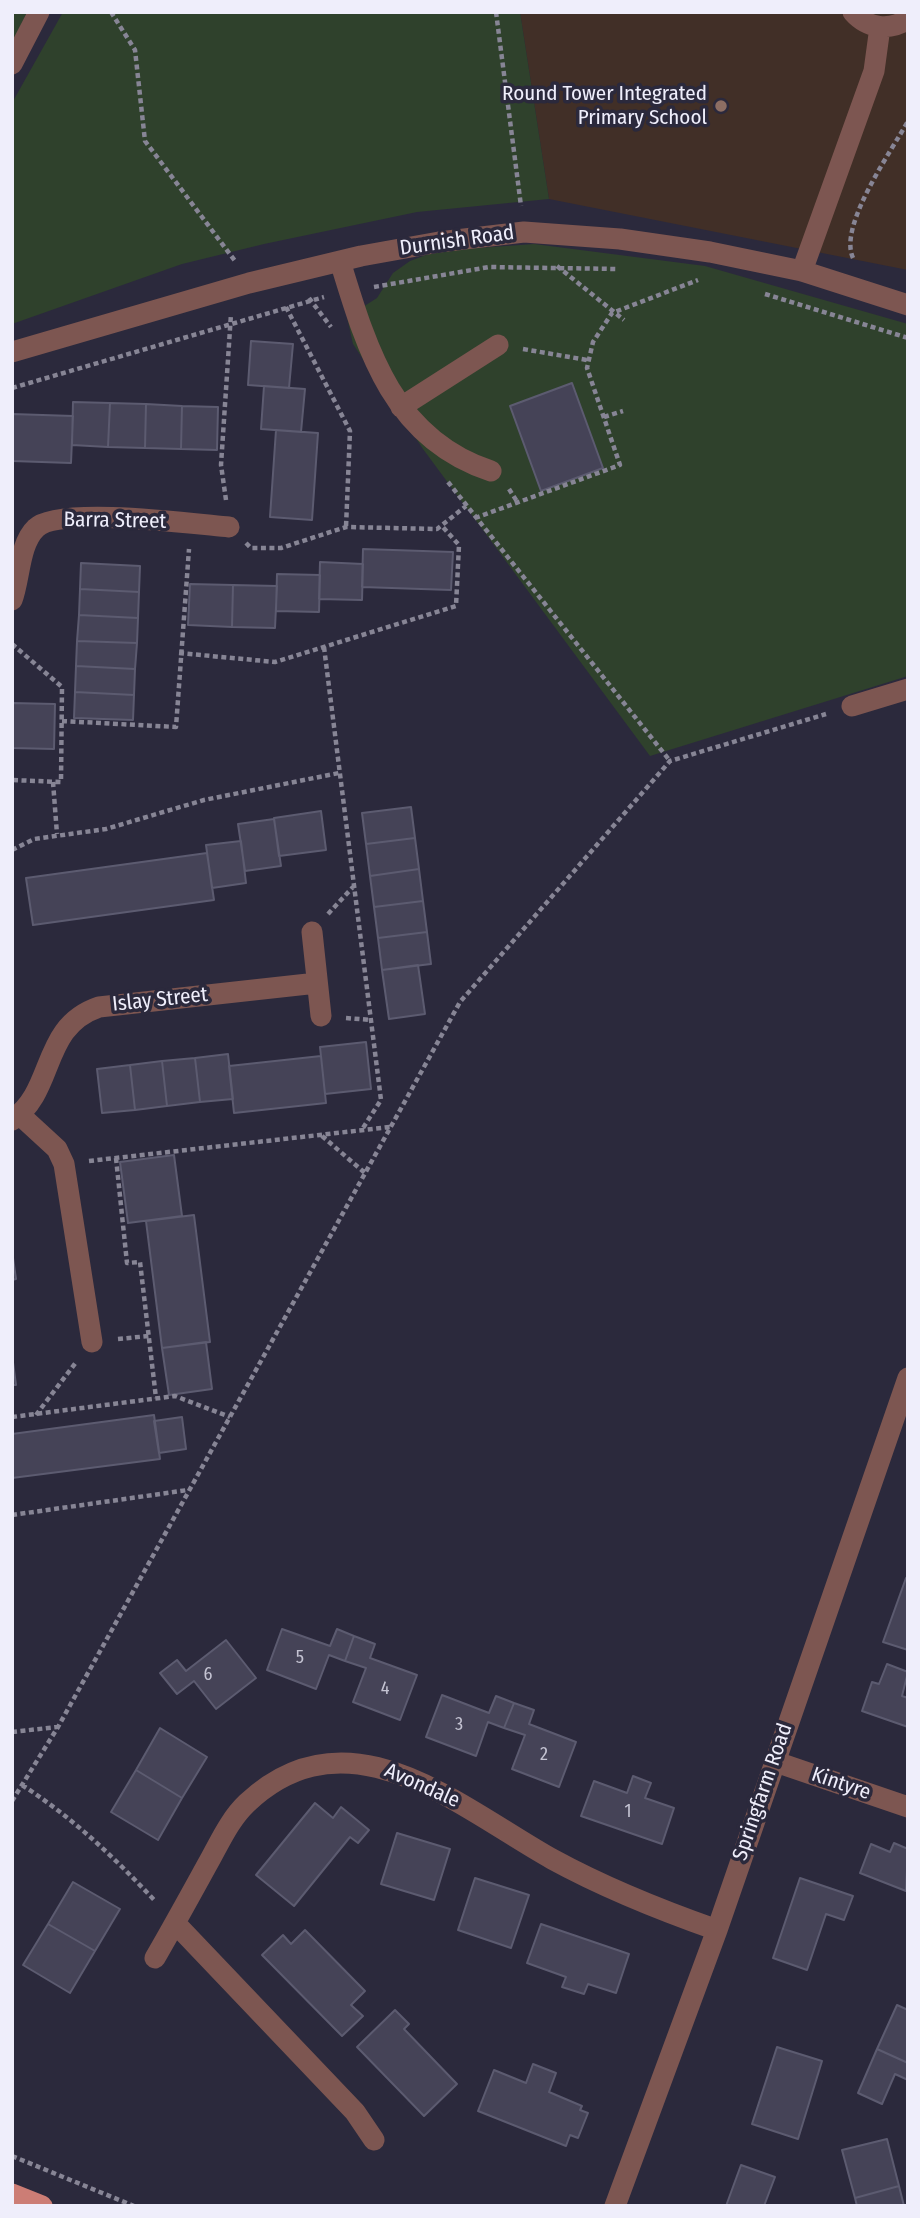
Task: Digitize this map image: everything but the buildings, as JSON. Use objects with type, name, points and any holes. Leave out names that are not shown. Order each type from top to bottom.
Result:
[{"type":"main road","points":[[12,2194],[42,2206]]},
{"type":"street","points":[[12,64],[39,12]]},
{"type":"street","points":[[853,12],[869,24],[880,27],[892,27],[908,19]]},
{"type":"street","points":[[802,271],[874,71],[880,27]]},
{"type":"street","name":"Durnish Road","points":[[12,352],[240,285],[340,261],[439,242],[524,232],[659,244],[802,271],[908,305]]},
{"type":"street","points":[[340,261],[359,323],[401,407],[435,444],[463,462],[491,471]]},
{"type":"street","points":[[401,407],[498,345]]},
{"type":"street","name":"Barra Street","points":[[12,600],[28,541],[37,527],[45,522],[77,516],[229,527]]},
{"type":"street","points":[[852,706],[908,690]]},
{"type":"street","points":[[312,933],[321,1016]]},
{"type":"street","name":"Islay Street","points":[[92,1342],[64,1164],[57,1149],[16,1118],[34,1096],[61,1034],[86,1011],[99,1007],[317,984]]},
{"type":"street","name":"Springfarm Road","points":[[615,2206],[717,1930],[908,1378]]},
{"type":"street","name":"Kintyre","points":[[774,1761],[908,1807]]},
{"type":"street","name":"Avondale","points":[[155,1958],[229,1825],[247,1804],[297,1772],[323,1764],[348,1762],[378,1766],[407,1776],[466,1806],[552,1859],[643,1905],[717,1930]]},
{"type":"street","points":[[175,1923],[355,2112],[374,2140]]},
{"type":"path","points":[[111,12],[135,50],[145,141],[240,285],[230,323],[221,465],[229,527],[251,548],[281,548],[346,527],[437,530],[466,506]]},
{"type":"path","points":[[496,12],[528,266]]},
{"type":"path","points":[[871,293],[848,247],[853,222],[908,121]]},
{"type":"path","points":[[557,266],[624,320]]},
{"type":"path","points":[[12,388],[286,307],[349,292],[489,267],[620,269]]},
{"type":"path","points":[[679,277],[711,283]]},
{"type":"path","points":[[475,518],[620,465],[587,360],[593,342],[612,313],[698,280]]},
{"type":"path","points":[[762,293],[908,338]]},
{"type":"path","points":[[286,307],[350,430],[346,527]]},
{"type":"path","points":[[498,345],[587,360]]},
{"type":"path","points":[[604,417],[622,411]]},
{"type":"path","points":[[435,444],[440,471],[670,761]]},
{"type":"path","points":[[62,722],[176,727],[179,653],[191,524]]},
{"type":"path","points":[[179,653],[275,662],[456,606],[459,545],[442,526]]},
{"type":"path","points":[[12,644],[62,687],[61,782],[12,780]]},
{"type":"path","points":[[324,647],[381,1100],[361,1131]]},
{"type":"path","points":[[12,1801],[58,1727],[460,1002],[670,761],[852,706]]},
{"type":"path","points":[[12,850],[34,839],[106,829],[204,800],[340,773]]},
{"type":"path","points":[[53,782],[57,834]]},
{"type":"path","points":[[312,933],[354,886]]},
{"type":"path","points":[[64,1164],[390,1127]]},
{"type":"path","points":[[321,1135],[365,1173]]},
{"type":"path","points":[[116,1158],[127,1263],[140,1262],[156,1398]]},
{"type":"path","points":[[12,1417],[175,1396],[230,1417]]},
{"type":"path","points":[[12,1515],[189,1490]]},
{"type":"path","points":[[12,1732],[58,1727]]},
{"type":"path","points":[[22,1785],[57,1808],[108,1850],[175,1923]]},
{"type":"path","points":[[12,2156],[134,2206]]},
{"type":"shaded area","name":"Round Tower Integrated Primary School","points":[[520,12],[908,12],[908,270],[549,199]]},
{"type":"green space","points":[[12,12],[27,12],[12,44]]},
{"type":"green space","points":[[63,12],[520,12],[549,199],[417,212],[264,244],[182,264],[12,324],[12,103]]},
{"type":"green space","points":[[534,244],[705,266],[908,324],[908,676],[650,756],[423,449],[353,344],[347,317],[377,298],[393,273],[410,261],[437,251]]},
{"type":"place","name":"Round Tower Integrated Primary School","points":[[721,106]]}]
